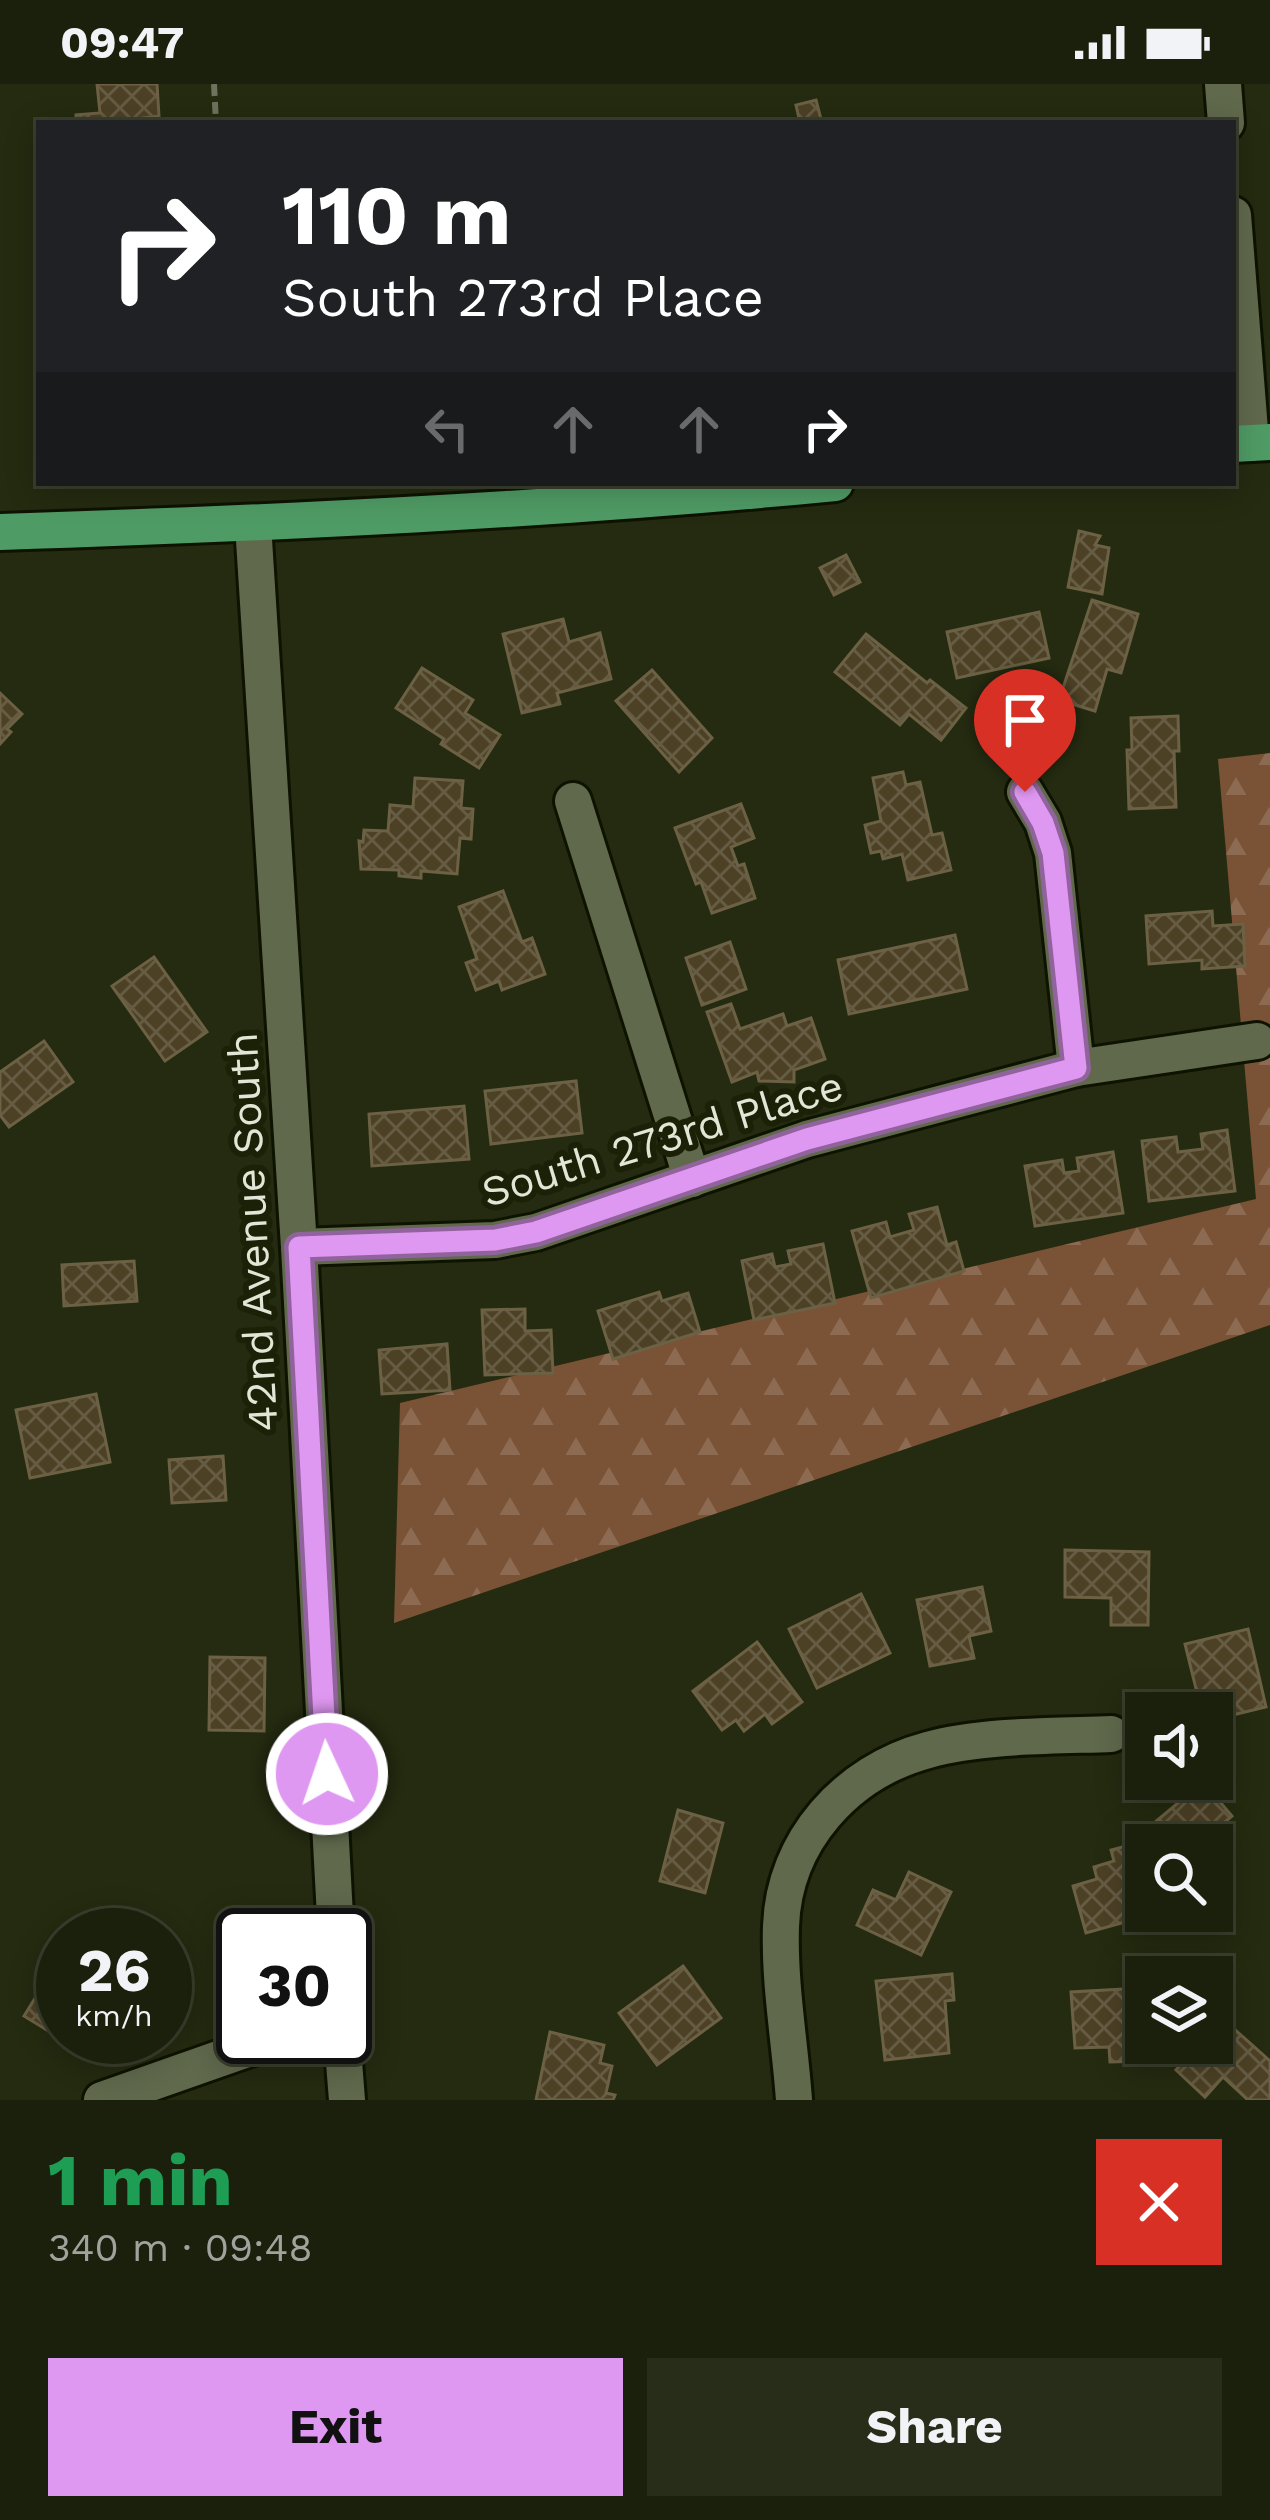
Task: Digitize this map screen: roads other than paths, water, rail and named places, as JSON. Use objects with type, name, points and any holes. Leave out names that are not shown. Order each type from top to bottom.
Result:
[{"type":"main road","points":[[0,532],[253,524],[773,486]]},
{"type":"street","points":[[1223,84],[1226,120]]},
{"type":"street","points":[[1236,253],[1251,443]]},
{"type":"street","name":"42nd Avenue South","points":[[253,524],[335,1908]]},
{"type":"street","points":[[1025,792],[1053,853],[1076,1068]]},
{"type":"street","points":[[573,801],[692,1179]]},
{"type":"street","name":"South 273rd Place","points":[[299,1247],[495,1240],[536,1232],[807,1139],[1076,1068],[1257,1041]]},
{"type":"street","points":[[794,2100],[781,1927],[789,1870],[821,1814],[872,1774],[928,1750],[1034,1737],[1111,1734]]},
{"type":"street","points":[[102,2100],[216,2060]]},
{"type":"street","points":[[344,2064],[347,2100]]}]
